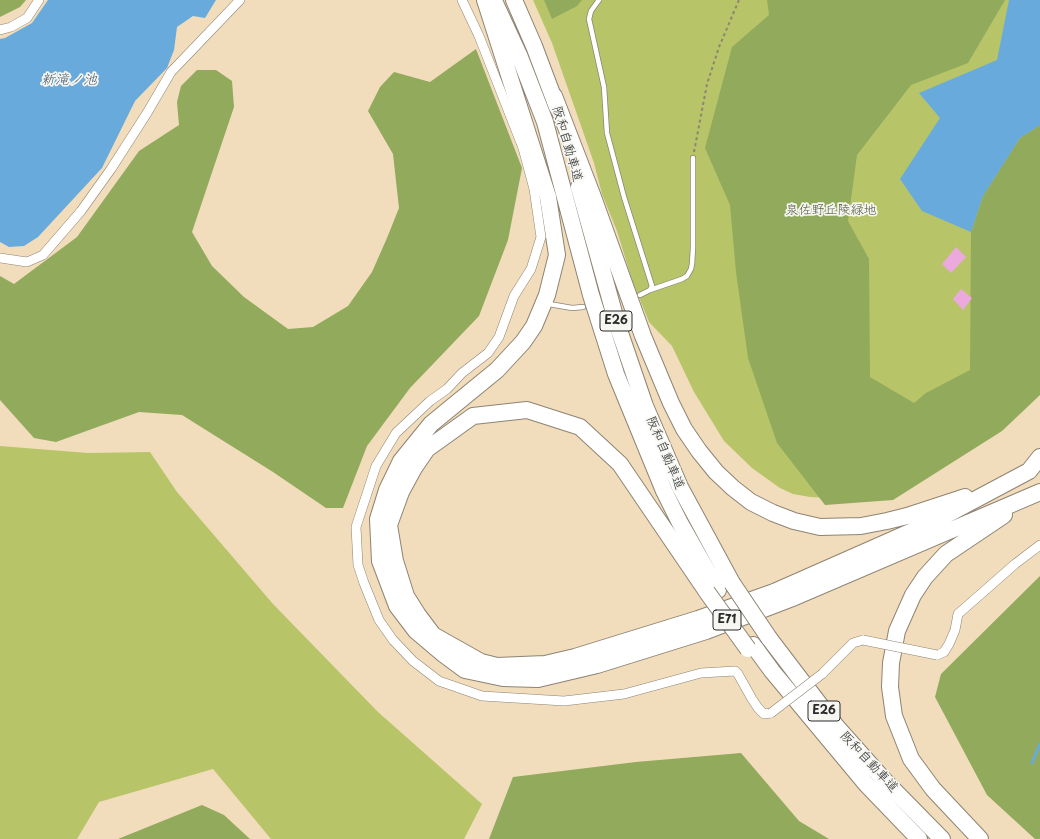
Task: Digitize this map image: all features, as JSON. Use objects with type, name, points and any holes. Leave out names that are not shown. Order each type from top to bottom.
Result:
[{"type":"highway","points":[[485,0],[513,60],[548,197],[557,256],[548,295],[534,326],[523,342],[497,370],[431,424],[401,461],[387,490],[378,519],[380,561],[396,606],[416,630],[442,653],[465,670],[502,678],[538,679],[597,665],[706,631],[795,597],[1040,492]]},
{"type":"highway","name":"阪和自動車道","points":[[494,0],[513,60],[545,122],[591,295],[616,374],[664,491],[712,591],[751,647],[845,761],[919,839]]},
{"type":"highway","name":"阪和自動車道","points":[[514,0],[554,96],[616,319],[645,406],[680,487],[732,583],[769,638],[836,726],[884,780],[942,839]]},
{"type":"highway","points":[[554,96],[593,197],[643,336],[671,402],[684,429],[716,472],[732,488],[751,502],[780,516],[820,527],[840,527],[861,526],[907,516],[1012,481]]},
{"type":"highway","points":[[712,591],[620,464],[580,427],[527,410],[473,416],[427,449],[414,468],[401,492],[389,525],[395,561],[406,596],[418,615],[433,634],[481,662],[497,666],[545,664],[576,657],[698,619],[774,592],[935,521],[1034,468],[1040,457]]},
{"type":"highway","points":[[980,839],[933,790],[911,759],[894,716],[890,687],[897,631],[913,595],[924,577],[946,554],[998,518],[1040,495]]},
{"type":"street","points":[[0,30],[11,27],[27,18],[39,0]]},
{"type":"street","points":[[0,258],[27,262],[43,255],[81,211],[147,113],[171,72],[240,0]]},
{"type":"street","points":[[462,0],[479,36],[523,148],[534,189],[541,237],[531,268],[521,292],[514,296],[499,338],[488,353],[462,373],[447,389],[430,401],[396,433],[376,466],[356,527],[358,565],[364,583],[380,620],[393,640],[413,661],[439,681],[482,696],[564,701],[624,694],[701,673],[735,671],[758,708],[764,714],[771,713],[822,674],[853,643],[862,640],[937,655],[944,652],[955,630],[958,614],[1014,564],[1040,545]]},
{"type":"lane","points":[[598,0],[591,11],[589,19],[604,87],[607,134],[624,197],[652,286],[650,290]]},
{"type":"lane","points":[[640,294],[682,279],[687,276],[692,264],[694,158]]},
{"type":"lane","points":[[549,304],[572,308],[583,307]]},
{"type":"path","points":[[694,158],[707,84],[718,47],[739,0]]},
{"type":"green space","points":[[0,0],[26,0],[20,7],[0,17]]},
{"type":"green space","name":"泉佐野丘陵緑地","points":[[533,0],[1040,0],[1040,388],[829,498],[793,494],[780,488],[752,468],[724,441],[694,392],[672,346],[649,322],[632,280],[617,231],[602,194],[594,163],[552,43]]},
{"type":"green space","points":[[544,0],[582,0],[577,6],[552,19]]},
{"type":"green space","points":[[767,0],[1005,0],[968,63],[911,85],[857,155],[848,221],[869,259],[870,377],[914,403],[926,393],[970,370],[971,232],[983,196],[1020,138],[1040,125],[1040,395],[1002,431],[893,500],[825,505],[777,443],[748,358],[736,272],[730,205],[705,148],[732,47],[769,15]]},
{"type":"green space","points":[[476,49],[522,168],[508,240],[479,316],[410,388],[367,446],[343,508],[326,508],[273,472],[182,415],[139,412],[56,442],[34,438],[0,400],[0,276],[14,284],[77,237],[139,151],[179,125],[177,102],[181,86],[197,70],[216,70],[232,81],[234,107],[192,232],[212,266],[244,297],[288,329],[313,327],[348,306],[372,272],[399,208],[393,154],[368,111],[380,87],[394,72],[430,82]]},
{"type":"green space","points":[[0,446],[88,453],[150,452],[177,492],[273,604],[378,712],[482,804],[464,839],[271,839],[213,769],[99,802],[77,839],[0,839]]},
{"type":"green space","points":[[1040,576],[1040,839],[1035,839],[987,795],[935,697],[941,674]]},
{"type":"green space","points":[[741,753],[799,821],[829,839],[489,839],[513,777],[636,762]]},
{"type":"green space","points":[[202,805],[224,815],[250,839],[118,839]]},
{"type":"water","name":"新滝ノ池","points":[[48,0],[216,0],[205,18],[193,16],[177,27],[174,50],[167,68],[135,101],[102,168],[38,237],[24,246],[9,247],[0,242],[0,39],[5,38],[32,23]]},
{"type":"water","points":[[1009,0],[1040,0],[1040,125],[1020,138],[983,196],[971,232],[922,211],[900,179],[940,118],[919,93],[997,60]]},
{"type":"building","points":[[956,247],[966,257],[951,273],[942,264]]},
{"type":"building","points":[[961,289],[972,298],[963,310],[953,299]]},
{"type":"waterway","points":[[1032,763],[1040,744]]}]
